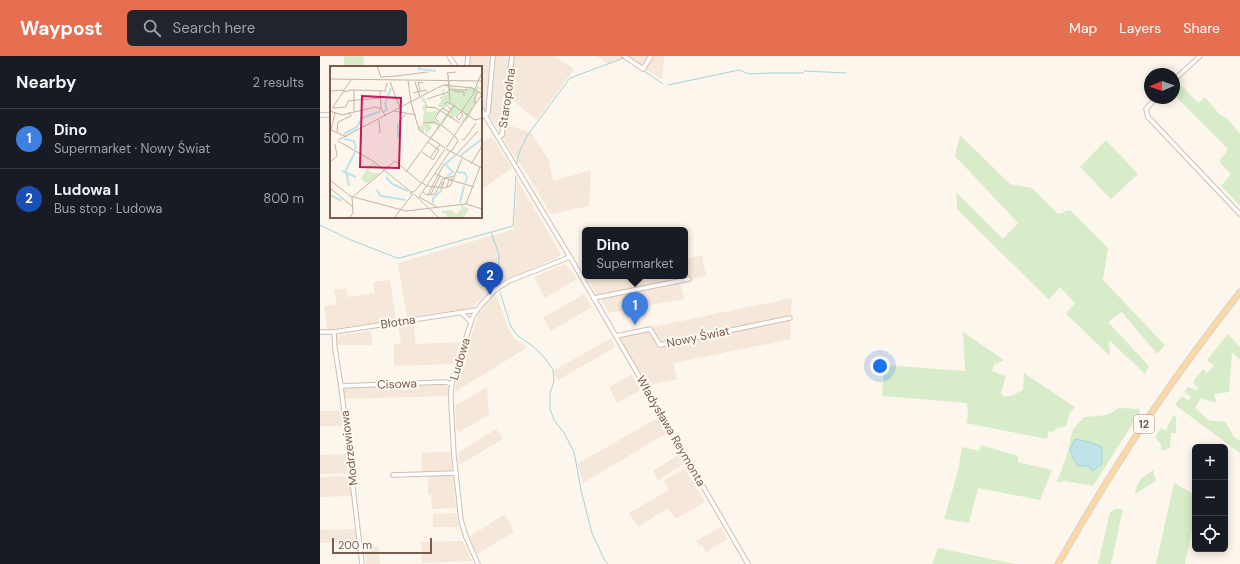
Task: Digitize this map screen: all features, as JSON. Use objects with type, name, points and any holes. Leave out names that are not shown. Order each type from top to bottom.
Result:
[{"type":"main road","name":"12","points":[[1058,564],[1096,498],[1139,431],[1182,369],[1240,292]]},
{"type":"street","points":[[449,56],[455,66]]},
{"type":"street","points":[[467,66],[468,56]]},
{"type":"street","points":[[485,115],[488,113],[493,56]]},
{"type":"street","name":"Staropolna","points":[[498,137],[502,135],[512,56]]},
{"type":"street","points":[[624,56],[643,69],[651,56]]},
{"type":"street","points":[[1180,74],[1200,56]]},
{"type":"street","points":[[1149,104],[1146,111],[1148,117],[1240,214]]},
{"type":"street","name":"Władysława Reymonta","points":[[482,110],[582,278]]},
{"type":"street","points":[[320,115],[330,114]]},
{"type":"street","name":"Ludowa","points":[[478,564],[463,528],[456,473],[451,403],[452,384],[471,322],[477,310],[500,286],[570,257]]},
{"type":"street","name":"Władysława Reymonta","points":[[583,279],[748,564]]},
{"type":"street","points":[[594,298],[689,279]]},
{"type":"street","name":"Błotna","points":[[320,332],[334,332],[477,310]]},
{"type":"street","points":[[461,312],[471,322]]},
{"type":"street","name":"Nowy Świat","points":[[616,336],[650,329],[660,345],[790,318]]},
{"type":"street","name":"Modrzewiowa","points":[[334,332],[362,564]]},
{"type":"street","name":"Cisowa","points":[[341,386],[445,382],[452,384]]},
{"type":"street","points":[[394,474],[456,473]]},
{"type":"shaded area","points":[[469,56],[491,56],[487,109],[485,110],[482,105],[482,66],[468,66]]},
{"type":"shaded area","points":[[496,56],[510,57],[501,129],[498,129],[490,117]]},
{"type":"shaded area","points":[[514,56],[554,56],[574,69],[537,120],[509,98]]},
{"type":"shaded area","points":[[597,56],[664,56],[662,80],[626,57],[608,64]]},
{"type":"shaded area","points":[[505,124],[531,133],[549,160],[553,181],[591,170],[589,206],[551,214],[527,174],[503,139]]},
{"type":"shaded area","points":[[492,137],[512,168],[482,189],[482,141]]},
{"type":"shaded area","points":[[517,179],[561,254],[558,257],[498,283],[472,308],[407,317],[398,263],[514,229]]},
{"type":"shaded area","points":[[702,255],[706,276],[691,280],[690,277],[688,277],[688,258]]},
{"type":"shaded area","points":[[564,264],[577,279],[545,298],[534,277]]},
{"type":"shaded area","points":[[588,279],[680,279],[598,296]]},
{"type":"shaded area","points":[[390,280],[396,320],[327,330],[324,306],[337,304],[334,290],[346,288],[348,297],[375,293],[373,282]]},
{"type":"shaded area","points":[[680,282],[684,299],[609,313],[601,299]]},
{"type":"shaded area","points":[[496,294],[509,330],[516,340],[528,347],[455,392],[455,387],[479,312]]},
{"type":"shaded area","points":[[584,294],[592,307],[551,331],[543,318]]},
{"type":"shaded area","points":[[792,298],[791,316],[661,342],[652,327]]},
{"type":"shaded area","points":[[790,320],[791,339],[673,363],[677,379],[646,386],[619,336],[649,330],[659,348]]},
{"type":"shaded area","points":[[413,322],[416,344],[460,342],[454,364],[394,366],[394,344],[401,344],[398,325]]},
{"type":"shaded area","points":[[371,331],[373,345],[336,345],[335,336]]},
{"type":"shaded area","points":[[611,338],[615,347],[558,380],[553,371]]},
{"type":"shaded area","points":[[632,374],[640,390],[617,403],[609,387]]},
{"type":"shaded area","points":[[443,385],[448,387],[448,396],[344,399],[343,390],[345,387]]},
{"type":"shaded area","points":[[487,387],[489,415],[459,432],[456,428],[455,406]]},
{"type":"shaded area","points":[[320,411],[341,411],[343,426],[320,426]]},
{"type":"shaded area","points":[[658,418],[667,433],[583,483],[577,464]]},
{"type":"shaded area","points":[[496,429],[503,439],[459,465],[458,453]]},
{"type":"shaded area","points":[[451,452],[452,468],[450,471],[422,472],[421,453]]},
{"type":"shaded area","points":[[346,454],[348,473],[320,474],[320,455]]},
{"type":"shaded area","points":[[678,455],[684,464],[658,480],[653,471]]},
{"type":"shaded area","points":[[685,468],[705,502],[676,519],[668,508],[638,527],[629,513],[669,490],[664,481]]},
{"type":"shaded area","points":[[428,474],[451,474],[453,477],[456,508],[432,509],[431,495],[428,494]]},
{"type":"shaded area","points":[[350,476],[352,496],[320,497],[320,477]]},
{"type":"shaded area","points":[[455,513],[457,515],[459,527],[433,527],[433,514]]},
{"type":"shaded area","points":[[505,514],[514,532],[477,554],[469,537]]},
{"type":"shaded area","points":[[721,527],[727,539],[706,552],[702,545],[699,547],[696,541]]},
{"type":"shaded area","points":[[356,529],[357,541],[320,543],[320,530]]},
{"type":"shaded area","points":[[463,541],[472,561],[422,563],[421,542]]},
{"type":"shaded area","points":[[364,547],[379,547],[380,564],[366,564]]},
{"type":"green space","points":[[344,56],[364,56],[363,66],[344,66]]},
{"type":"green space","points":[[1180,84],[1198,103],[1205,97],[1220,115],[1227,118],[1240,134],[1240,206],[1221,186],[1231,174],[1220,163],[1220,160],[1227,151],[1226,147],[1180,101]]},
{"type":"green space","points":[[960,135],[1010,184],[1032,188],[1058,214],[1070,210],[1108,248],[1103,280],[1165,345],[1157,354],[1122,312],[1108,322],[1149,366],[1145,374],[1109,340],[1110,356],[1066,314],[1075,303],[1060,287],[1049,300],[957,209],[956,192],[1003,239],[1018,223],[955,156]]},
{"type":"green space","points":[[1106,140],[1138,174],[1111,199],[1080,167]]},
{"type":"green space","points":[[963,332],[1004,360],[994,365],[992,371],[1006,376],[1001,393],[1004,397],[1013,395],[1023,390],[1024,373],[1075,407],[1070,412],[1066,426],[1057,428],[1053,432],[1049,431],[1047,439],[966,423],[968,415],[967,403],[882,396],[884,365],[965,371]]},
{"type":"green space","points":[[1228,334],[1240,347],[1240,360],[1232,352],[1229,392],[1214,394],[1216,403],[1201,398],[1195,408],[1208,420],[1225,422],[1235,438],[1240,441],[1240,453],[1175,405],[1182,396],[1188,400],[1191,397],[1184,392],[1188,387],[1197,390],[1198,388],[1193,382],[1203,369],[1207,373],[1214,366],[1207,360]]},
{"type":"green space","points":[[1119,408],[1139,409],[1140,412],[1093,486],[1065,481],[1057,482],[1066,458],[1073,429],[1084,417],[1107,415]]},
{"type":"green space","points":[[1173,415],[1176,417],[1176,433],[1171,433],[1170,448],[1162,451],[1160,443],[1155,437],[1161,428],[1166,431]]},
{"type":"green space","points":[[981,445],[1018,456],[1018,462],[1052,470],[1040,500],[978,488],[969,523],[944,519],[958,471],[962,447],[979,451]]},
{"type":"green space","points":[[1153,470],[1156,481],[1135,494],[1138,483],[1143,477]]},
{"type":"green space","points":[[1174,483],[1192,493],[1192,531],[1185,564],[1156,564]]},
{"type":"green space","points":[[1115,509],[1123,509],[1111,564],[1098,564],[1110,512]]},
{"type":"green space","points":[[938,548],[1015,564],[932,564]]},
{"type":"water","points":[[1075,439],[1090,442],[1102,447],[1102,464],[1092,471],[1089,466],[1078,466],[1070,450]]},
{"type":"waterway","points":[[517,163],[519,153],[527,136],[570,78],[624,58]]},
{"type":"waterway","points":[[668,85],[739,70],[749,74],[803,73],[805,71],[846,73]]},
{"type":"waterway","points":[[644,71],[663,84]]},
{"type":"waterway","points":[[492,232],[513,226],[516,176]]},
{"type":"waterway","points":[[320,225],[351,240],[397,258],[491,232],[499,255],[498,280]]},
{"type":"waterway","points":[[500,292],[511,327],[518,336],[534,347],[545,358],[553,370],[554,381],[550,394],[550,409],[554,420],[564,433],[574,452],[581,490],[592,533],[604,559],[608,564]]},
{"type":"place","name":"Ludowa I","points":[[490,295]]},
{"type":"place","name":"Dino","points":[[635,325]]}]
